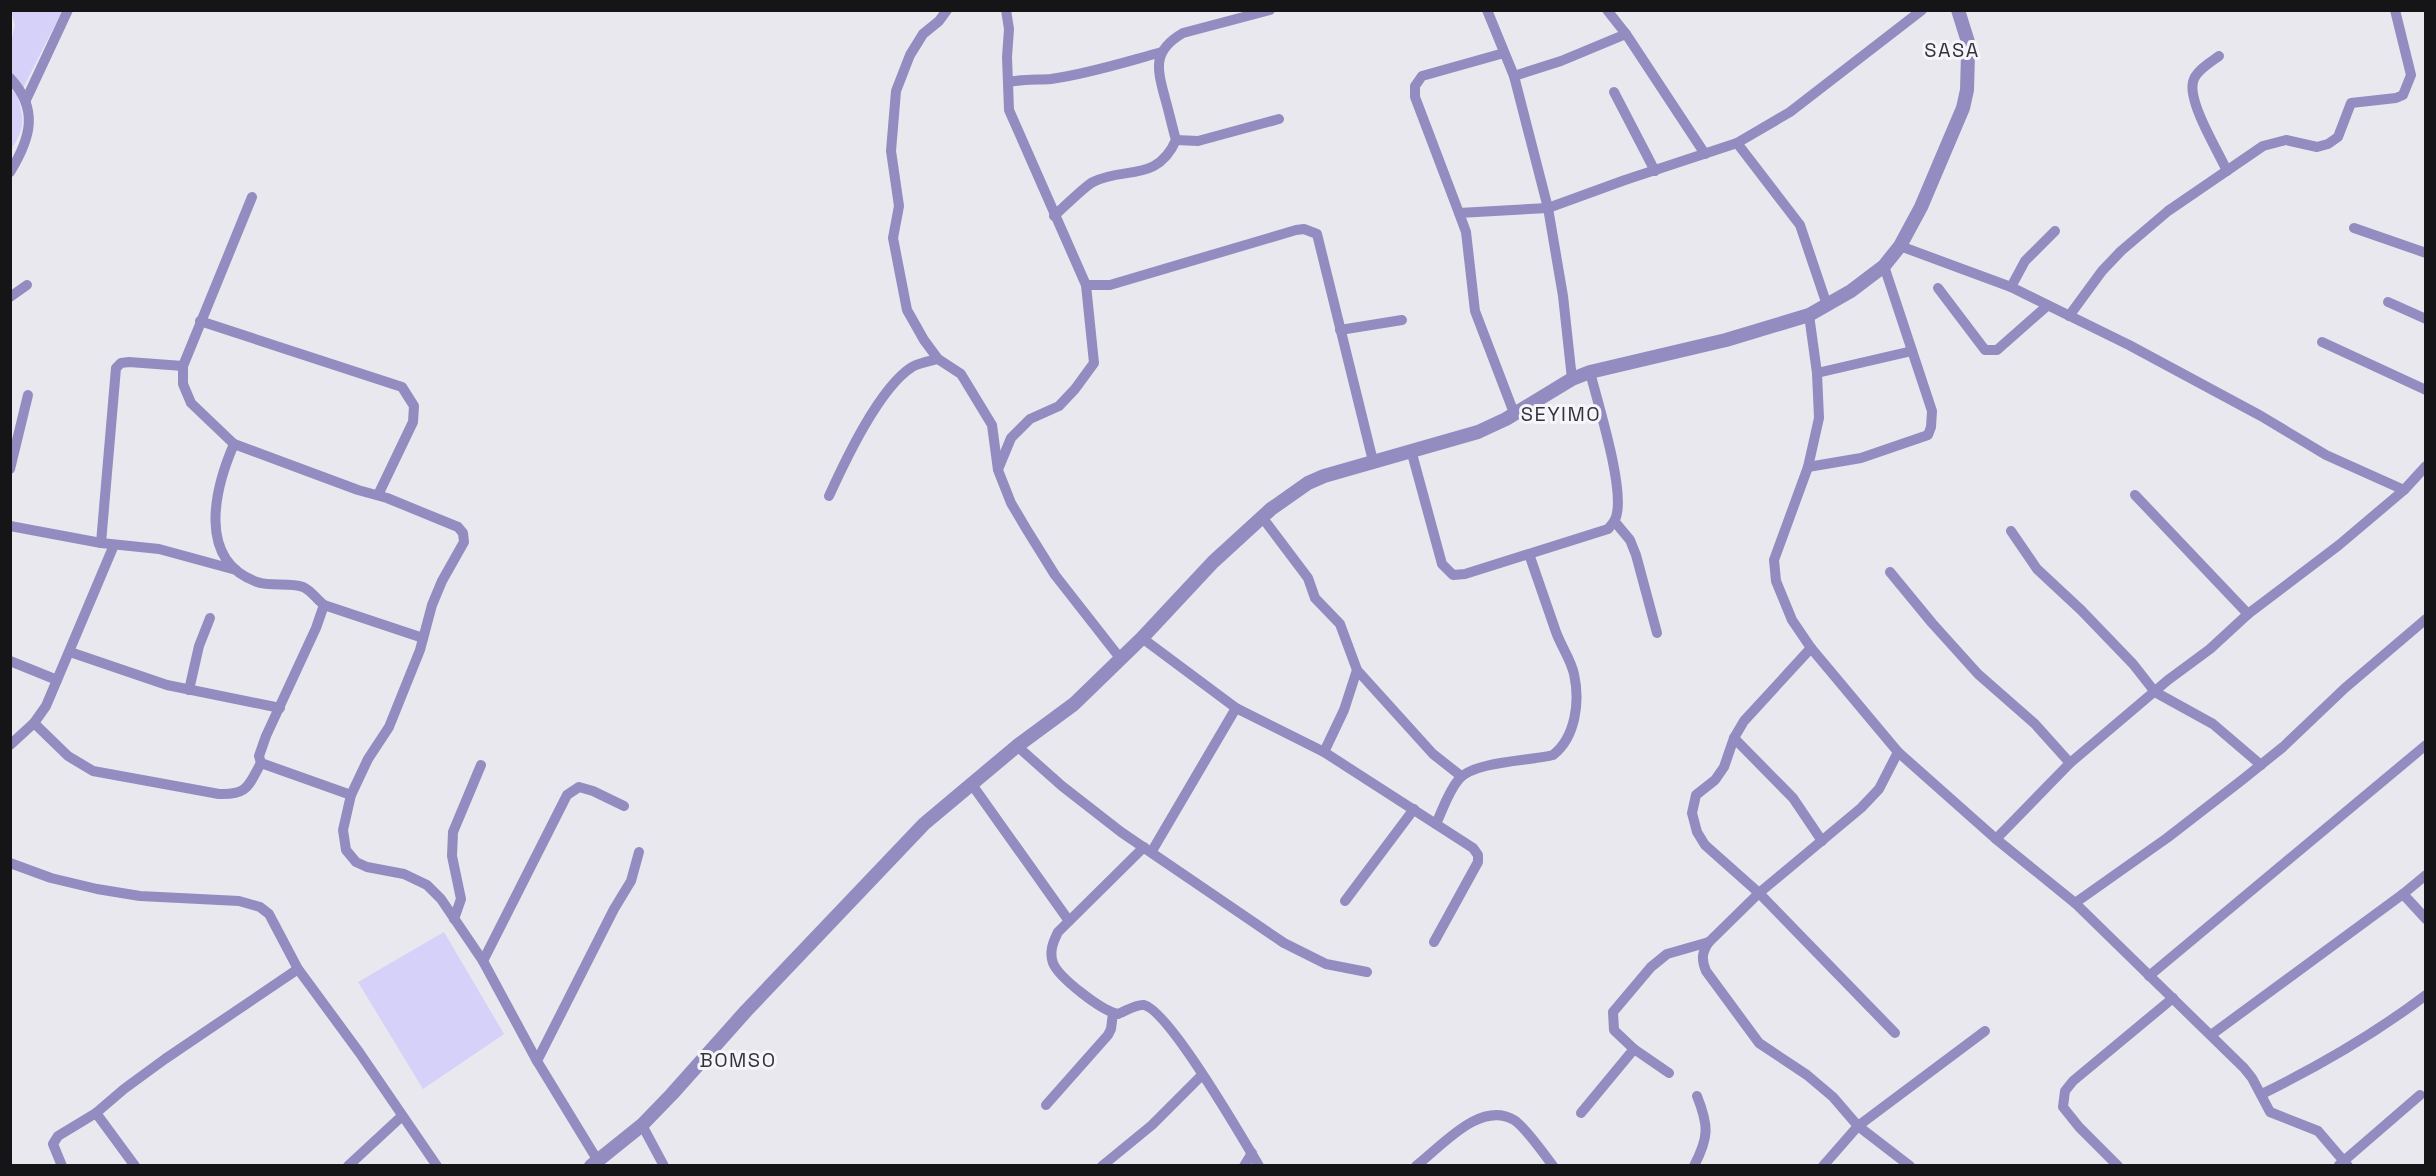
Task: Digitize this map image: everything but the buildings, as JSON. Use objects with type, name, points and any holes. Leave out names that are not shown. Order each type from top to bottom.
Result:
[{"type":"street","points":[[27,100],[68,10]]},
{"type":"street","points":[[948,10],[923,34],[910,55],[896,92],[891,151],[899,206],[893,238],[907,310],[938,359],[961,374],[992,425],[998,470],[1011,503],[1055,575],[1120,658]]},
{"type":"street","points":[[998,470],[1011,438],[1030,419],[1059,406],[1094,363],[1086,285],[1009,110],[1009,29],[1006,10]]},
{"type":"street","points":[[1054,216],[1090,183],[1105,177],[1122,176],[1154,166],[1172,148],[1176,140],[1157,68],[1162,52],[1170,40],[1183,33],[1270,10]]},
{"type":"street","points":[[1487,10],[1514,76],[1548,208],[1562,287],[1572,378]]},
{"type":"street","points":[[1607,10],[1626,34],[1706,154]]},
{"type":"street","points":[[1459,213],[1548,208],[1737,143],[1790,112],[1922,10]]},
{"type":"street","points":[[252,197],[183,366],[183,384],[191,403],[234,444],[378,495],[449,523],[463,533],[464,542],[432,604],[423,638],[389,727],[368,759],[351,795],[343,830],[346,850],[356,862],[367,867],[404,874],[427,885],[441,899],[483,961],[594,1163],[642,1125],[924,824],[973,786],[1017,746],[1074,704],[1142,638],[1213,562],[1262,517],[1308,483],[1373,461],[1478,432],[1572,378],[1726,340],[1809,315],[1884,266],[1900,246],[1935,178],[1963,108],[1967,90],[1968,42],[1959,10]]},
{"type":"street","points":[[2069,316],[2102,271],[2121,251],[2168,211],[2263,147],[2286,140],[2318,147],[2328,144],[2338,137],[2351,103],[2396,98],[2403,95],[2411,75],[2395,10]]},
{"type":"street","points":[[1514,76],[1561,61],[1626,34]]},
{"type":"street","points":[[1009,82],[1050,79],[1162,52]]},
{"type":"street","points":[[1504,53],[1422,75],[1415,86],[1416,97],[1466,232],[1475,311],[1514,413]]},
{"type":"street","points":[[2219,56],[2205,66],[2193,80],[2192,91],[2203,122],[2227,171]]},
{"type":"street","points":[[10,78],[27,100],[30,130],[23,151],[10,172]]},
{"type":"street","points":[[1614,92],[1655,171]]},
{"type":"street","points":[[1176,140],[1198,141],[1279,118]]},
{"type":"street","points":[[1737,143],[1800,225],[1827,305]]},
{"type":"street","points":[[2354,228],[2426,253]]},
{"type":"street","points":[[1086,285],[1110,285],[1304,229],[1317,234],[1373,461]]},
{"type":"street","points":[[2011,287],[2025,261],[2055,231]]},
{"type":"street","points":[[1900,246],[2011,287],[2129,345],[2261,416],[2326,455],[2404,490]]},
{"type":"street","points":[[1808,467],[1861,458],[1928,435],[1933,419],[1932,411],[1884,266]]},
{"type":"street","points":[[10,297],[27,285]]},
{"type":"street","points":[[1938,288],[1985,350],[1996,350],[2047,306]]},
{"type":"street","points":[[2388,302],[2426,319]]},
{"type":"street","points":[[1809,315],[1817,373],[1819,418],[1808,467],[1774,560],[1776,581],[1784,602],[1792,620],[1811,648],[1898,752],[1996,839],[2075,903],[2244,1068],[2270,1112],[2318,1131],[2343,1164],[2420,1095]]},
{"type":"street","points":[[1340,330],[1402,320]]},
{"type":"street","points":[[200,321],[402,387],[414,406],[413,422],[378,495]]},
{"type":"street","points":[[2322,342],[2426,390]]},
{"type":"street","points":[[1817,373],[1912,351]]},
{"type":"street","points":[[829,496],[854,442],[889,391],[912,366],[938,359]]},
{"type":"street","points":[[101,543],[116,368],[121,363],[129,362],[183,366]]},
{"type":"street","points":[[1411,450],[1442,564],[1453,575],[1608,529],[1615,522],[1618,511],[1617,488],[1590,372]]},
{"type":"street","points":[[10,469],[28,395]]},
{"type":"street","points":[[234,444],[224,468],[217,496],[215,527],[222,553],[236,570]]},
{"type":"street","points":[[1996,839],[2070,763],[2210,649],[2248,614],[2321,559],[2404,490],[2425,468]]},
{"type":"street","points":[[2135,495],[2248,614]]},
{"type":"street","points":[[1262,517],[1308,578],[1315,598],[1340,624],[1358,670],[1433,754],[1461,776]]},
{"type":"street","points":[[1615,522],[1630,540],[1636,555],[1657,633]]},
{"type":"street","points":[[10,526],[101,543],[159,549],[236,570],[256,582],[272,586],[300,586],[311,592],[324,605],[423,638]]},
{"type":"street","points":[[2011,531],[2037,569],[2118,648],[2155,692],[2213,724],[2261,765]]},
{"type":"street","points":[[10,745],[34,723],[46,706],[114,545]]},
{"type":"street","points":[[1436,824],[1461,776],[1484,767],[1553,755],[1566,740],[1575,718],[1574,674],[1557,635],[1529,554]]},
{"type":"street","points":[[1890,572],[1978,674],[2035,724],[2070,763]]},
{"type":"street","points":[[34,723],[56,746],[81,766],[118,777],[235,795],[247,789],[261,764],[259,756],[324,605]]},
{"type":"street","points":[[189,690],[210,618]]},
{"type":"street","points":[[2075,903],[2167,838],[2261,765],[2344,688],[2426,619]]},
{"type":"street","points":[[1142,638],[1236,708],[1324,752],[1473,848],[1478,855],[1472,873],[1434,942]]},
{"type":"street","points":[[1811,648],[1751,712],[1734,738],[1724,767],[1715,780],[1696,795],[1692,813],[1697,832],[1705,845],[1759,893],[1895,1033]]},
{"type":"street","points":[[70,652],[189,690],[280,708]]},
{"type":"street","points":[[10,662],[57,680]]},
{"type":"street","points":[[1324,752],[1344,710],[1358,670]]},
{"type":"street","points":[[1236,708],[1148,849],[1069,921],[1053,942],[1052,961],[1056,969],[1086,996],[1113,1013],[1118,1014],[1137,1006],[1149,1008],[1168,1026],[1259,1166]]},
{"type":"street","points":[[1734,738],[1792,798],[1822,841]]},
{"type":"street","points":[[2149,976],[2426,745]]},
{"type":"street","points":[[1017,746],[1062,786],[1209,893],[1284,943],[1326,964],[1367,972]]},
{"type":"street","points":[[1898,752],[1879,789],[1822,841],[1759,893],[1709,942],[1702,961],[1706,971],[1741,1022],[1759,1043],[1807,1075],[1833,1097],[1858,1126],[1910,1166]]},
{"type":"street","points":[[261,764],[351,795]]},
{"type":"street","points":[[454,919],[461,899],[452,856],[453,832],[481,765]]},
{"type":"street","points":[[973,786],[1069,921]]},
{"type":"street","points":[[483,961],[567,795],[579,787],[624,806]]},
{"type":"street","points":[[1345,901],[1414,809]]},
{"type":"street","points":[[537,1061],[614,909],[631,881],[639,852]]},
{"type":"street","points":[[10,863],[51,878],[98,889],[140,896],[239,901],[261,907],[269,914],[298,969],[359,1052],[437,1166]]},
{"type":"street","points":[[2211,1035],[2426,875]]},
{"type":"street","points":[[2403,894],[2426,919]]},
{"type":"street","points":[[1669,1073],[1634,1048],[1614,1030],[1613,1011],[1651,967],[1667,954],[1709,942]]},
{"type":"street","points":[[62,1166],[54,1144],[57,1136],[96,1113],[165,1059],[298,969]]},
{"type":"street","points":[[2262,1095],[2320,1066],[2426,995]]},
{"type":"street","points":[[2118,1166],[2079,1127],[2063,1107],[2065,1091],[2098,1059],[2173,998]]},
{"type":"street","points":[[1046,1105],[1108,1035],[1113,1013]]},
{"type":"street","points":[[1823,1166],[1858,1126],[1985,1031]]},
{"type":"street","points":[[1581,1113],[1634,1048]]},
{"type":"street","points":[[1102,1166],[1137,1138],[1202,1076]]},
{"type":"street","points":[[1694,1166],[1706,1141],[1706,1118],[1697,1096]]},
{"type":"street","points":[[96,1113],[135,1166]]},
{"type":"street","points":[[1416,1166],[1468,1124],[1479,1117],[1496,1114],[1515,1120],[1553,1166]]},
{"type":"street","points":[[348,1166],[402,1116]]},
{"type":"street","points":[[642,1125],[664,1166]]},
{"type":"street","points":[[1244,1166],[1252,1153]]},
{"type":"shaded area","points":[[11,11],[62,11],[18,98],[22,125],[11,150],[10,46],[15,25]]},
{"type":"shaded area","points":[[444,932],[504,1034],[423,1089],[358,982]]},
{"type":"district","name":"SASA","points":[[1952,50]]},
{"type":"district","name":"SEYIMO","points":[[1561,414]]},
{"type":"district","name":"BOMSO","points":[[738,1060]]}]
